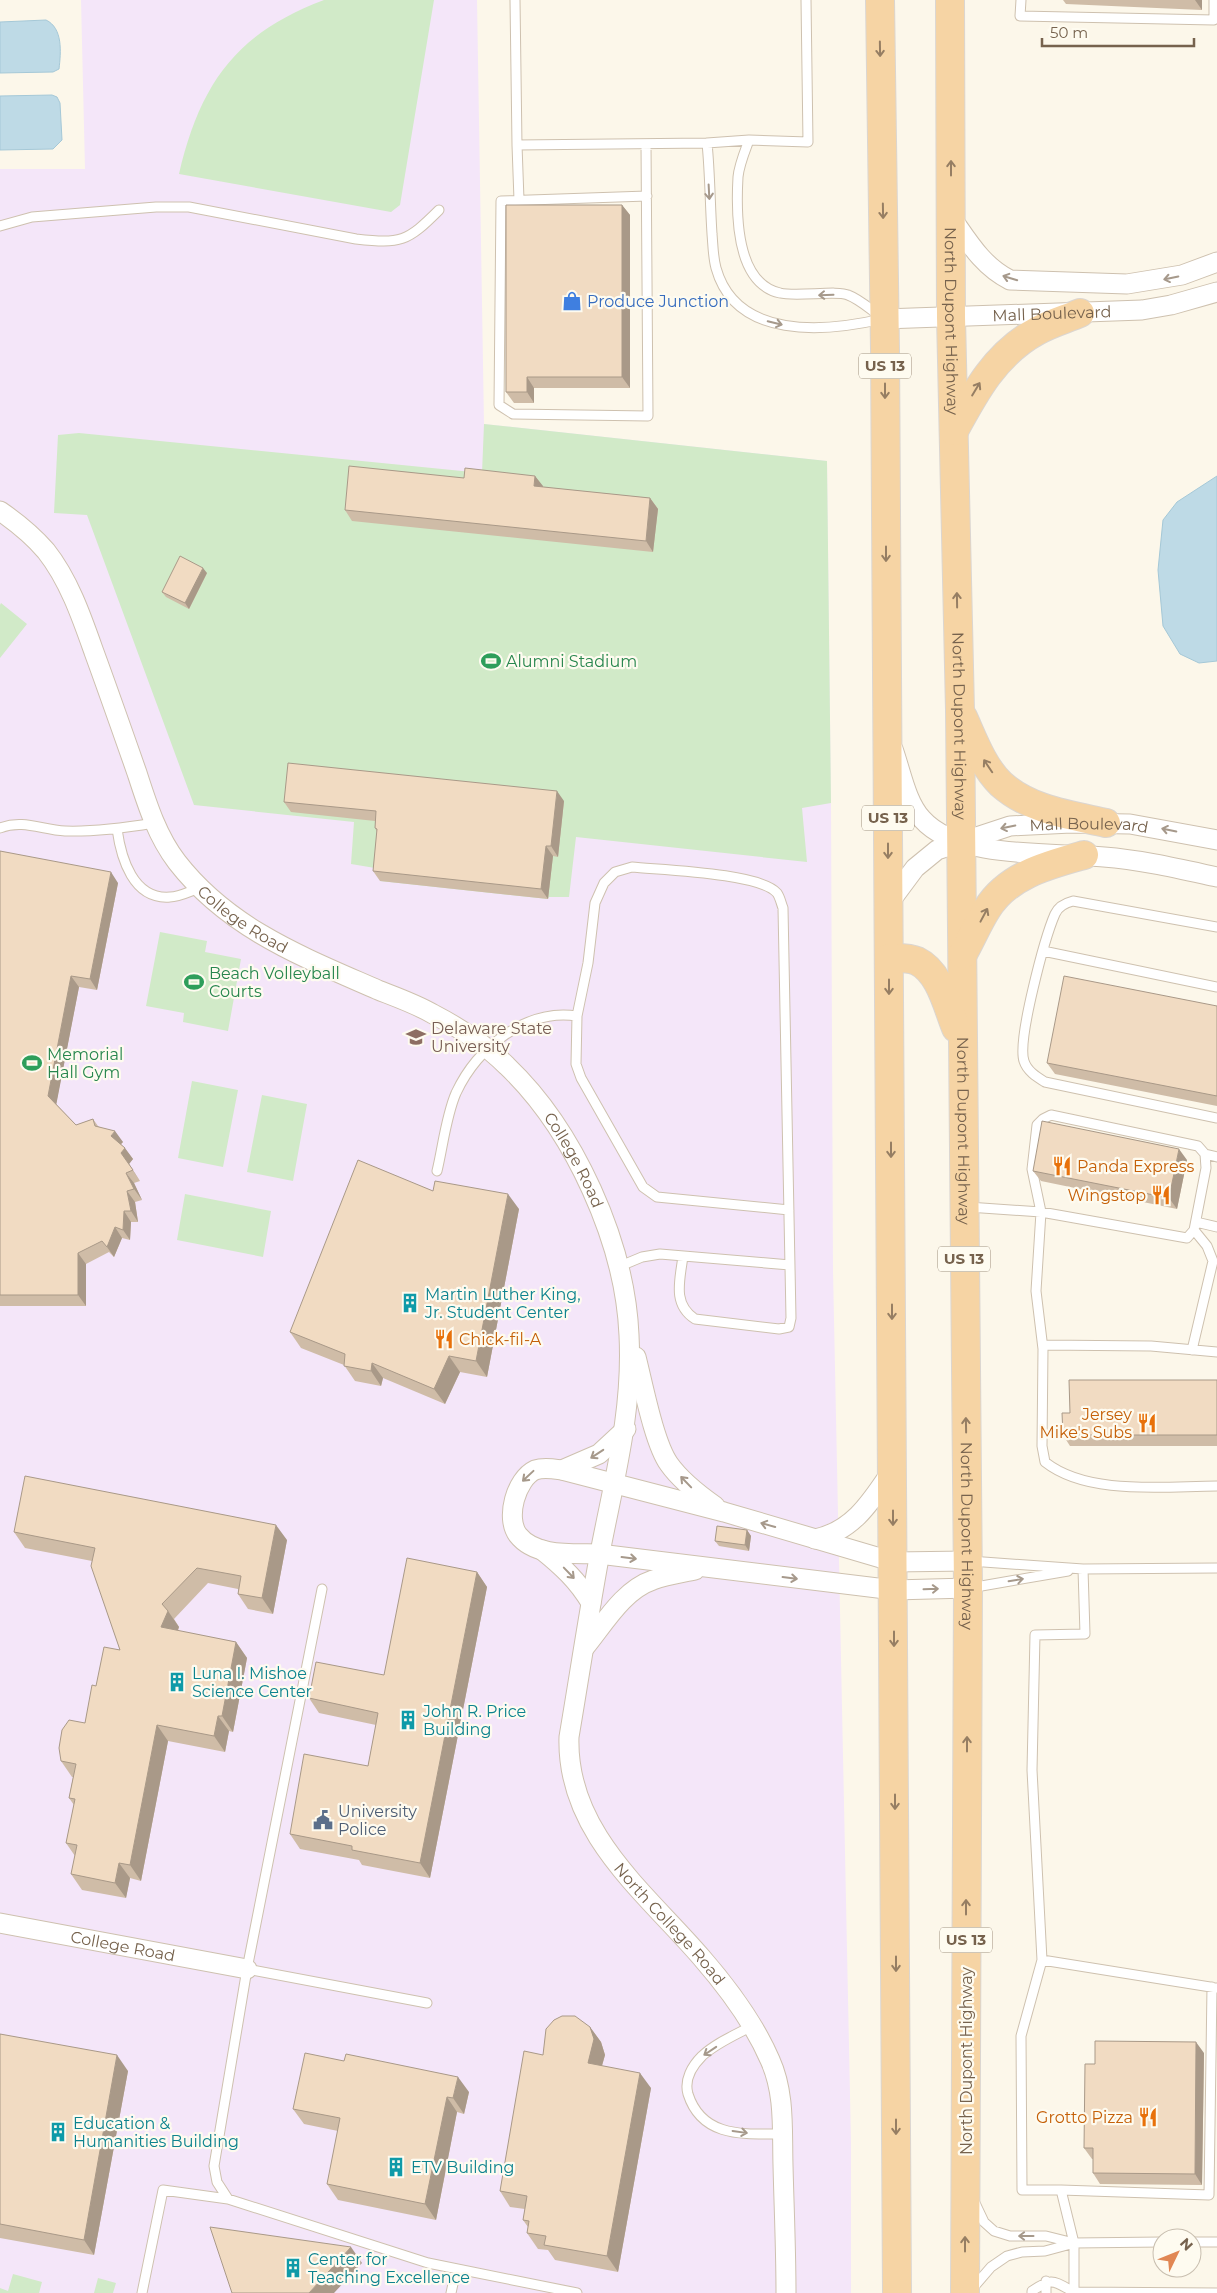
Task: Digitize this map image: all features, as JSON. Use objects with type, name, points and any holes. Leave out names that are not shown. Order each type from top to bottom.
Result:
[{"type":"highway","name":"US 13","points":[[880,0],[894,1562],[897,2293]]},
{"type":"highway","name":"North Dupont Highway","points":[[950,0],[951,317],[960,710],[968,1588],[967,2293]]},
{"type":"highway","points":[[953,432],[978,386],[992,368],[1018,344],[1037,331],[1080,313]]},
{"type":"highway","points":[[960,710],[986,764],[1002,784],[1021,798],[1044,809],[1106,823]]},
{"type":"highway","points":[[962,958],[987,908],[1011,883],[1043,867],[1084,855]]},
{"type":"highway","points":[[889,958],[909,958],[918,962],[930,972],[938,982],[962,1043]]},
{"type":"street","name":"Mall Boulevard","points":[[951,217],[978,256],[996,273],[1010,280],[1127,284],[1182,275],[1217,262]]},
{"type":"street","name":"Mall Boulevard","points":[[884,319],[1142,310],[1171,305],[1217,292]]},
{"type":"street","name":"College Road","points":[[0,512],[45,550],[62,575],[82,619],[154,823],[175,859],[200,888],[239,922],[279,945],[431,1012],[488,1049],[508,1066],[529,1090],[551,1118],[574,1154],[605,1222],[618,1267],[629,1333],[626,1429],[615,1484]]},
{"type":"street","name":"Mall Boulevard","points":[[887,733],[911,799],[921,819],[937,833],[998,851],[1084,855],[1127,860],[1217,877]]},
{"type":"street","name":"Mall Boulevard","points":[[889,903],[915,868],[937,850],[1010,826],[1106,823],[1156,827],[1217,840]]},
{"type":"street","points":[[629,1333],[661,1448],[669,1464],[699,1495],[724,1512]]},
{"type":"street","points":[[562,1470],[599,1454],[626,1429]]},
{"type":"street","points":[[591,1603],[582,1588],[567,1570],[541,1549],[518,1535],[514,1524],[513,1506],[516,1493],[524,1479],[535,1470],[544,1468],[562,1470],[724,1512],[894,1562],[967,1561]]},
{"type":"street","points":[[815,1539],[831,1536],[851,1523],[866,1508],[893,1469]]},
{"type":"street","points":[[600,1554],[615,1484]]},
{"type":"street","points":[[541,1549],[552,1552],[600,1554],[894,1590],[968,1588]]},
{"type":"street","name":"North College Road","points":[[600,1554],[569,1737],[568,1754],[583,1811],[593,1832],[609,1854],[706,1962],[752,2026],[776,2074],[781,2094],[786,2293]]},
{"type":"street","points":[[584,1648],[619,1604],[635,1590],[652,1580],[706,1567]]},
{"type":"street","name":"College Road","points":[[0,1923],[247,1968]]},
{"type":"lane","points":[[515,0],[519,200]]},
{"type":"lane","points":[[517,145],[707,143],[749,140],[808,142],[806,0]]},
{"type":"lane","points":[[1021,0],[1020,16],[1214,20],[1214,0]]},
{"type":"lane","points":[[749,140],[738,175],[740,242],[746,265],[766,286],[779,293],[810,295],[847,294],[884,319]]},
{"type":"lane","points":[[707,143],[715,266],[729,296],[746,311],[765,321],[792,327],[841,328],[884,319]]},
{"type":"lane","points":[[646,144],[647,196],[648,416],[513,414],[499,405],[501,201],[647,196]]},
{"type":"lane","points":[[0,226],[32,217],[156,208],[189,208],[356,239],[382,242],[402,240],[422,227],[439,210]]},
{"type":"lane","points":[[0,828],[21,823],[62,831],[117,829],[154,823]]},
{"type":"lane","points":[[117,829],[120,853],[131,876],[143,889],[159,897],[170,897],[200,888]]},
{"type":"lane","points":[[683,1256],[679,1284],[680,1304],[686,1313],[696,1319],[779,1329],[789,1327],[791,1318],[784,908],[777,893],[764,884],[739,878],[632,867],[615,872],[604,883],[595,903],[588,963],[577,1016],[576,1064],[581,1078],[643,1187],[657,1197],[789,1210]]},
{"type":"lane","points":[[1217,927],[1073,901],[1064,904],[1056,912],[1043,951],[1024,1035],[1022,1053],[1028,1069],[1045,1082],[1217,1118]]},
{"type":"lane","points":[[1043,951],[1217,987]]},
{"type":"lane","points":[[437,1171],[456,1095],[466,1074],[488,1049],[521,1024],[539,1017],[560,1014],[577,1016]]},
{"type":"lane","points":[[1217,1157],[1205,1154],[1198,1146],[1051,1115],[1043,1118],[1037,1125],[1032,1169],[1041,1212],[1036,1292],[1043,1345],[1042,1446],[1045,1462],[1058,1473],[1112,1486],[1217,1486]]},
{"type":"lane","points":[[964,1207],[1041,1212],[1187,1238],[1195,1226],[1206,1168],[1205,1154]]},
{"type":"lane","points":[[1195,1226],[1217,1227]]},
{"type":"lane","points":[[1192,1350],[1213,1261],[1207,1246],[1195,1226]]},
{"type":"lane","points":[[618,1267],[642,1257],[660,1254],[790,1265]]},
{"type":"lane","points":[[1043,1345],[1151,1346],[1217,1352]]},
{"type":"lane","points":[[967,1561],[1083,1569],[1217,1568]]},
{"type":"lane","points":[[968,1588],[1083,1569]]},
{"type":"lane","points":[[1042,1960],[1215,1988],[1209,2195],[1022,2190],[1021,2036],[1042,1960],[1032,1770],[1034,1635],[1084,1634],[1083,1569]]},
{"type":"lane","points":[[228,2199],[217,2182],[214,2166],[247,1968],[322,1589]]},
{"type":"lane","points":[[247,1968],[427,2003]]},
{"type":"lane","points":[[752,2026],[702,2056],[691,2070],[687,2091],[694,2109],[701,2118],[712,2126],[726,2131],[751,2134],[782,2134]]},
{"type":"lane","points":[[966,2171],[978,2211],[984,2222],[994,2231],[1010,2236],[1046,2236],[1074,2243]]},
{"type":"lane","points":[[142,2293],[163,2190],[228,2199],[456,2270],[577,2293]]},
{"type":"lane","points":[[1060,2190],[1074,2243],[1074,2292]]},
{"type":"lane","points":[[967,2293],[990,2267],[1007,2256],[1074,2243],[1152,2242]]},
{"type":"lane","points":[[1202,2242],[1217,2242]]},
{"type":"lane","points":[[451,2293],[456,2270]]},
{"type":"lane","points":[[1046,2282],[1046,2293]]},
{"type":"lane","points":[[1032,2293],[1032,2291],[1046,2282],[1054,2282],[1074,2292],[1217,2293]]},
{"type":"shaded area","name":"Delaware State University","points":[[81,0],[477,0],[484,424],[827,461],[833,1271],[851,2143],[851,2293],[0,2293],[0,169],[85,169]]},
{"type":"green space","points":[[324,0],[434,0],[400,205],[391,212],[179,174],[198,113],[211,88],[226,66],[245,46],[267,28],[293,13]]},
{"type":"green space","points":[[484,424],[827,461],[831,803],[802,808],[807,862],[576,837],[569,897],[549,897],[548,899],[380,881],[381,869],[351,864],[354,822],[194,805],[87,515],[54,513],[58,435],[79,433],[482,473]]},
{"type":"green space","points":[[1,603],[27,624],[0,658],[0,605]]},
{"type":"green space","name":"Beach Volleyball Courts","points":[[160,932],[207,941],[205,952],[241,959],[228,1031],[183,1022],[184,1013],[146,1006]]},
{"type":"green space","points":[[192,1081],[238,1090],[223,1167],[178,1158]]},
{"type":"green space","points":[[262,1095],[307,1104],[293,1181],[247,1172]]},
{"type":"green space","points":[[185,1194],[271,1211],[263,1257],[177,1240]]},
{"type":"green space","points":[[13,2274],[42,2282],[39,2293],[0,2293],[0,2288],[8,2291]]},
{"type":"green space","points":[[98,2278],[116,2283],[113,2293],[94,2293]]},
{"type":"water","points":[[46,20],[52,24],[60,41],[59,69],[53,72],[0,73],[0,22]]},
{"type":"water","points":[[52,95],[57,97],[60,103],[62,140],[53,149],[0,150],[0,96]]},
{"type":"water","points":[[1217,476],[1217,661],[1199,663],[1180,654],[1163,626],[1158,570],[1163,520],[1177,502]]},
{"type":"building","name":"Produce Junction","points":[[506,205],[622,205],[622,377],[527,377],[527,392],[506,392]]},
{"type":"building","points":[[349,466],[464,478],[465,468],[535,476],[534,486],[650,498],[646,541],[345,510]]},
{"type":"building","points":[[180,556],[203,568],[185,603],[162,592]]},
{"type":"building","points":[[288,763],[557,791],[551,846],[546,846],[541,889],[373,871],[377,829],[375,828],[376,811],[284,802]]},
{"type":"building","points":[[0,851],[111,872],[90,979],[71,976],[48,1096],[76,1125],[93,1119],[95,1126],[115,1131],[111,1136],[125,1148],[121,1153],[133,1170],[126,1173],[134,1189],[127,1191],[131,1211],[124,1211],[123,1230],[115,1227],[107,1247],[102,1241],[78,1253],[78,1295],[0,1295]]},
{"type":"building","points":[[1064,976],[1217,1006],[1217,1096],[1047,1063]]},
{"type":"building","points":[[1042,1121],[1179,1149],[1169,1198],[1033,1171]]},
{"type":"building","name":"Martin Luther King, Jr. Student Center","points":[[358,1160],[433,1191],[435,1181],[508,1194],[476,1361],[449,1356],[434,1389],[372,1363],[371,1371],[344,1366],[345,1354],[290,1332]]},
{"type":"building","points":[[1069,1380],[1217,1380],[1217,1435],[1063,1435],[1062,1413],[1070,1413]]},
{"type":"building","name":"Luna I. Mishoe Science Center","points":[[25,1476],[276,1525],[262,1598],[238,1594],[241,1576],[197,1568],[162,1604],[168,1611],[161,1627],[236,1642],[222,1716],[218,1716],[214,1736],[157,1725],[130,1865],[119,1863],[115,1883],[71,1874],[77,1845],[66,1843],[75,1799],[69,1798],[76,1764],[61,1761],[59,1748],[62,1730],[69,1720],[85,1723],[92,1685],[96,1686],[104,1647],[120,1650],[91,1566],[95,1548],[14,1532]]},
{"type":"building","points":[[717,1526],[747,1530],[745,1545],[715,1541]]},
{"type":"building","name":"John R. Price Building","points":[[407,1558],[477,1572],[420,1863],[352,1850],[352,1846],[290,1834],[304,1754],[368,1766],[378,1713],[309,1698],[316,1662],[384,1675]]},
{"type":"building","points":[[562,2016],[575,2016],[590,2027],[594,2039],[588,2063],[640,2073],[607,2256],[544,2245],[546,2236],[527,2233],[529,2221],[523,2220],[527,2196],[500,2191],[524,2051],[543,2055],[546,2029],[554,2020]]},
{"type":"building","name":"Education & Humanities Building","points":[[0,2034],[117,2055],[84,2240],[0,2224]]},
{"type":"building","name":"Grotto Pizza","points":[[1095,2041],[1196,2042],[1195,2174],[1093,2173],[1093,2148],[1084,2148],[1085,2064],[1095,2064]]},
{"type":"building","name":"ETV Building","points":[[305,2053],[344,2061],[346,2054],[458,2077],[453,2098],[447,2097],[425,2204],[327,2184],[340,2118],[293,2109]]},
{"type":"building","name":"Center for Teaching Excellence","points":[[210,2227],[351,2247],[309,2293],[232,2293]]},
{"type":"place","name":"Produce Junction","points":[[572,301]]},
{"type":"place","name":"Alumni Stadium","points":[[491,661]]},
{"type":"place","name":"Beach Volleyball Courts","points":[[194,982]]},
{"type":"place","name":"Delaware State University","points":[[416,1037]]},
{"type":"place","name":"Memorial Hall Gym","points":[[32,1063]]},
{"type":"place","name":"Panda Express","points":[[1062,1166]]},
{"type":"place","name":"Wingstop","points":[[1161,1195]]},
{"type":"place","name":"Martin Luther King, Jr. Student Center","points":[[410,1303]]},
{"type":"place","name":"Chick-fil-A","points":[[444,1339]]},
{"type":"place","name":"Jersey Mike's Subs","points":[[1147,1423]]},
{"type":"place","name":"Luna I. Mishoe Science Center","points":[[177,1682]]},
{"type":"place","name":"John R. Price Building","points":[[408,1720]]},
{"type":"place","name":"University Police","points":[[323,1820]]},
{"type":"place","name":"Grotto Pizza","points":[[1148,2117]]},
{"type":"place","name":"Education & Humanities Building","points":[[58,2132]]},
{"type":"place","name":"ETV Building","points":[[396,2167]]},
{"type":"place","name":"Center for Teaching Excellence","points":[[293,2268]]}]
